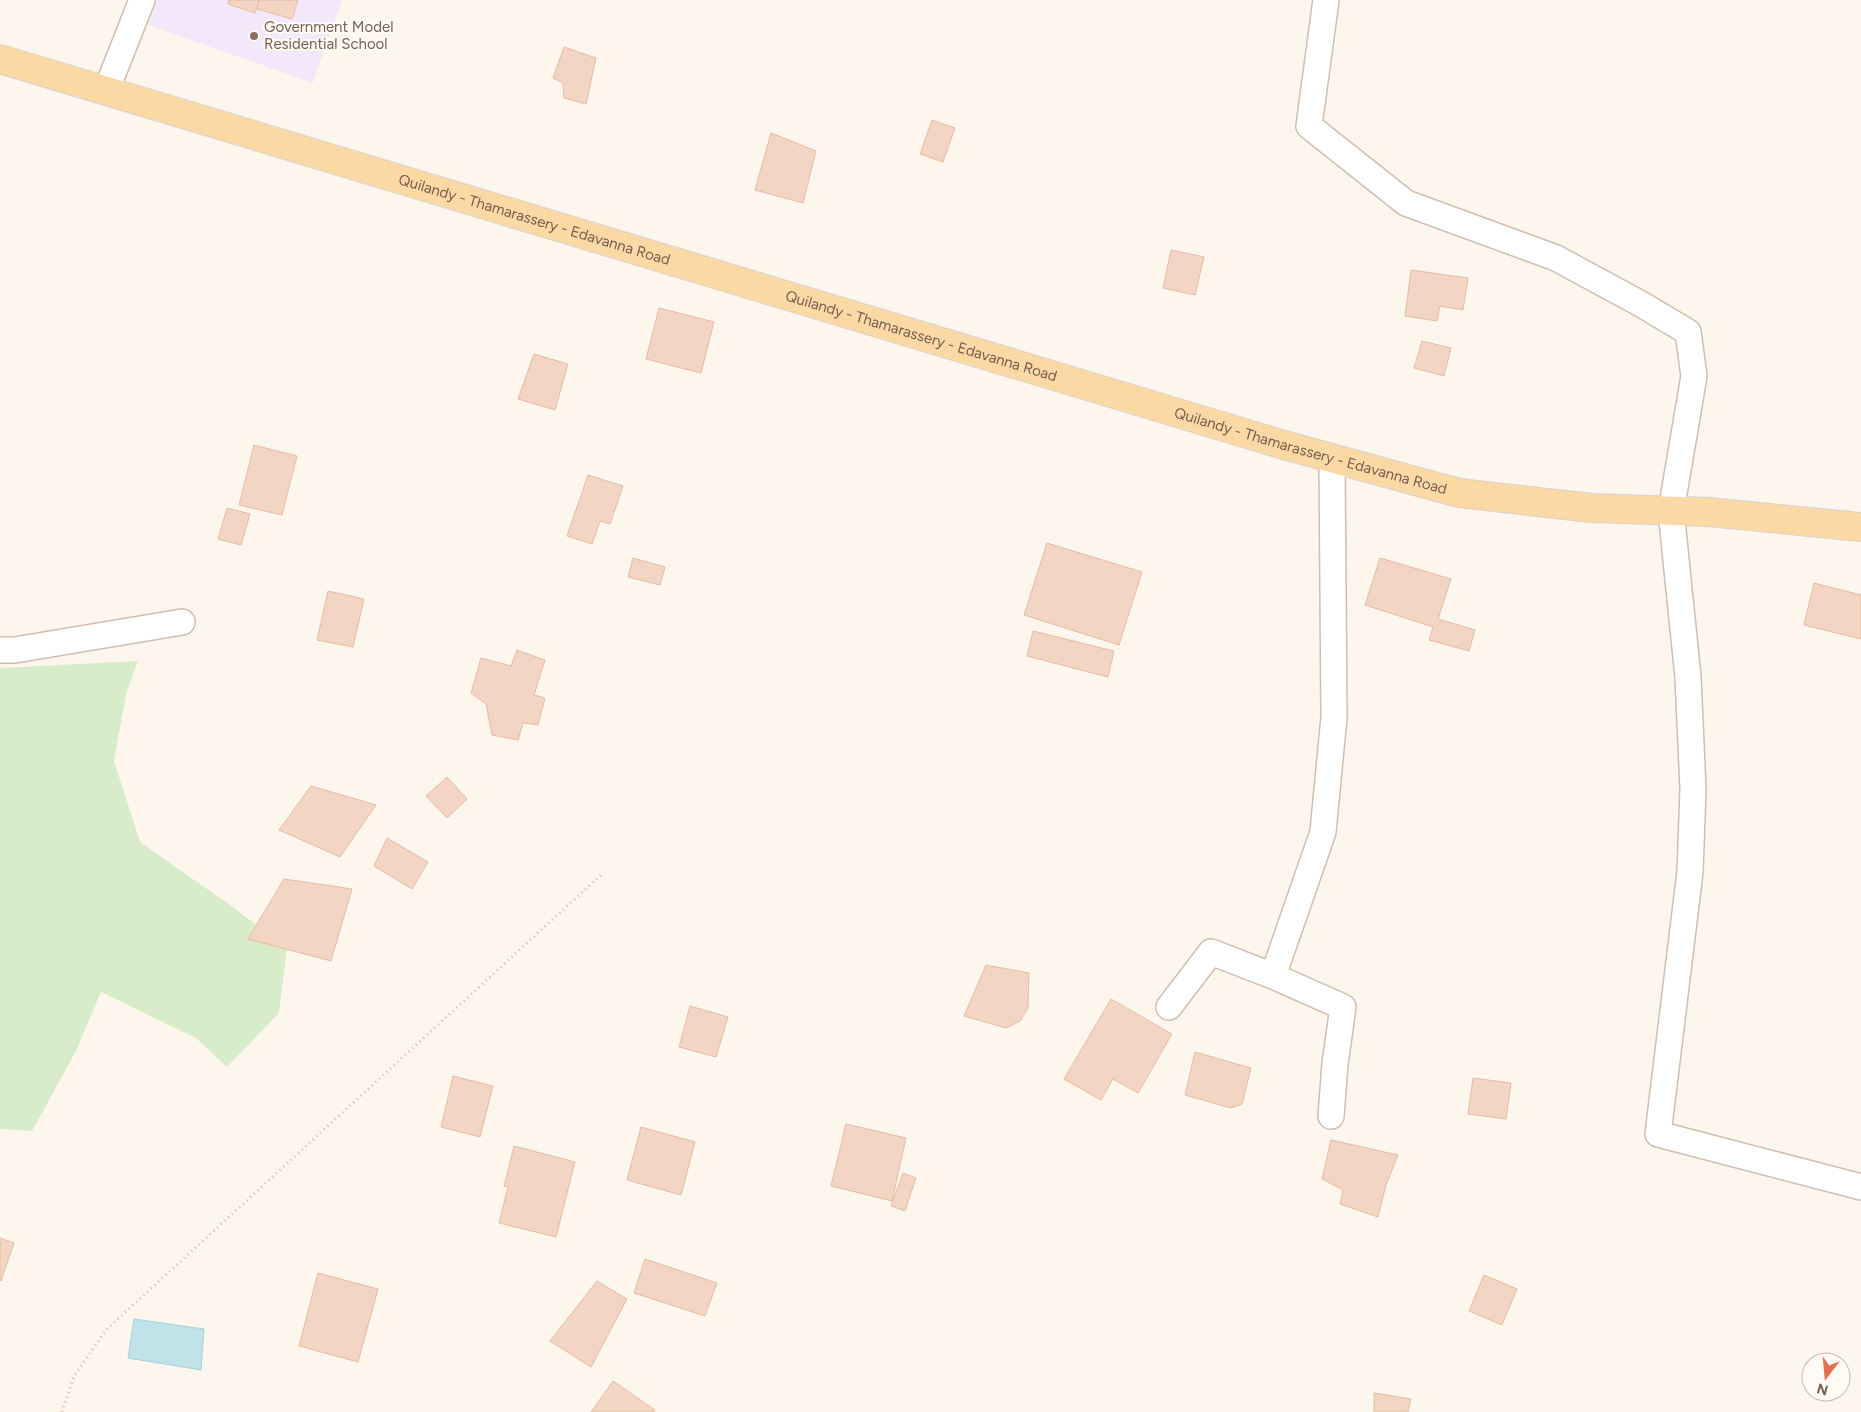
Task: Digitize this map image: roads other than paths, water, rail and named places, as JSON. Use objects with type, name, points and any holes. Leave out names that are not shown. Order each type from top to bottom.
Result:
[{"type":"main road","name":"Quilandy - Thamarassery - Edavanna Road","points":[[0,59],[1332,459],[1459,493],[1591,508],[1709,512],[1861,527]]},
{"type":"street","points":[[106,91],[142,0]]},
{"type":"street","points":[[1326,0],[1308,126],[1406,203],[1556,258],[1688,332],[1694,376],[1671,511],[1688,676],[1693,789],[1690,872],[1658,1134],[1861,1187]]},
{"type":"street","points":[[1273,976],[1323,832],[1334,717],[1332,459]]},
{"type":"street","points":[[0,650],[15,650],[182,622]]},
{"type":"street","points":[[1169,1007],[1211,952],[1273,976],[1343,1007],[1334,1064],[1331,1116]]},
{"type":"water","points":[[134,1319],[204,1329],[201,1370],[128,1358]]},
{"type":"place","name":"Government Model Residential School","points":[[254,36]]}]
